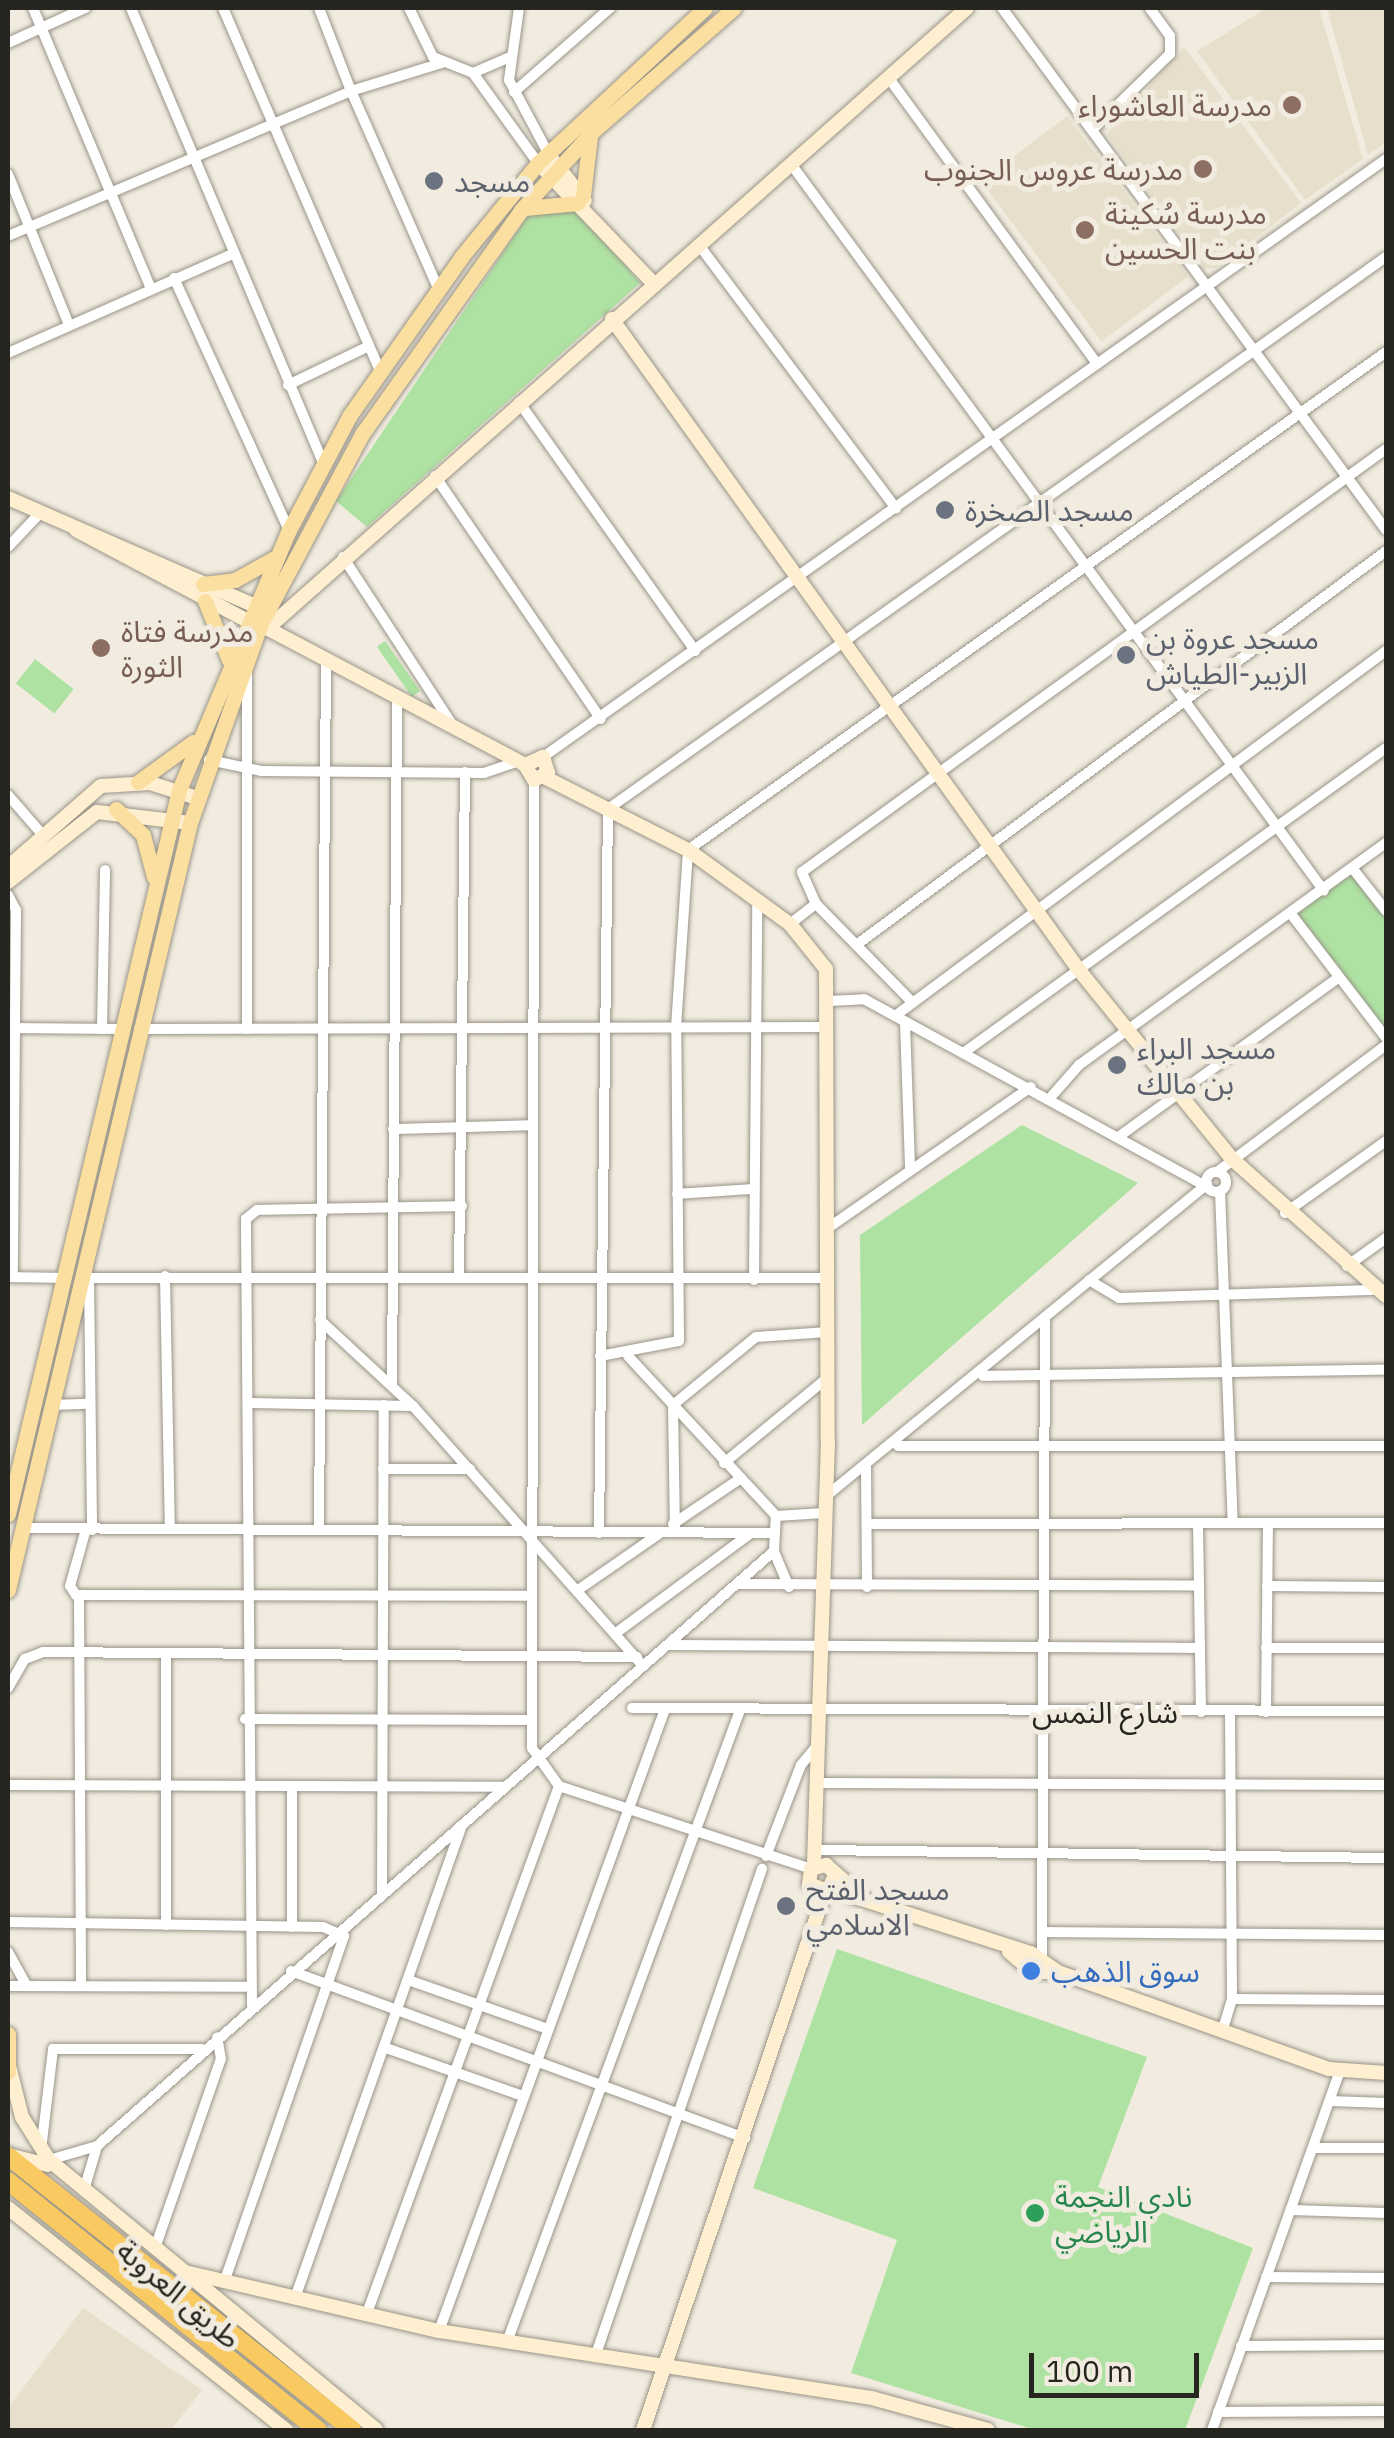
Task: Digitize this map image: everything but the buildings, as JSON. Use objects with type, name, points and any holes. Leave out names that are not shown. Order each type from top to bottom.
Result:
[{"type":"highway","name":"طريق العروبة","points":[[8,2155],[352,2430]]},
{"type":"highway","name":"طريق العروبة","points":[[8,2181],[318,2430]]},
{"type":"main road","points":[[130,1029],[208,760],[247,655],[277,556],[323,463],[380,370],[438,288],[543,158],[705,8]]},
{"type":"main road","points":[[8,1590],[52,1404],[130,1029],[155,884],[179,790],[229,663],[258,620],[362,434],[521,210],[591,132],[734,8]]},
{"type":"main road","points":[[521,210],[550,199],[583,202],[591,132]]},
{"type":"main road","points":[[229,663],[224,629],[204,592],[277,556]]},
{"type":"main road","points":[[138,782],[199,735]]},
{"type":"main road","points":[[116,809],[143,835],[155,884]]},
{"type":"main road","points":[[8,1514],[78,1278]]},
{"type":"main road","points":[[8,2034],[8,2069]]},
{"type":"street","points":[[33,8],[150,287]]},
{"type":"street","points":[[8,43],[85,8]]},
{"type":"street","points":[[131,8],[196,154],[232,254],[323,463]]},
{"type":"street","points":[[222,8],[380,370]]},
{"type":"street","points":[[319,8],[351,91],[438,288]]},
{"type":"street","points":[[409,8],[442,62],[473,74],[510,125],[652,282]]},
{"type":"street","points":[[519,8],[510,57],[514,92],[543,158]]},
{"type":"street","points":[[514,92],[609,8]]},
{"type":"street","points":[[258,620],[342,556],[967,8]]},
{"type":"street","points":[[1002,8],[1258,349],[1386,530]]},
{"type":"street","points":[[1092,130],[1170,54],[1170,36],[1150,8]]},
{"type":"street","points":[[473,74],[510,57]]},
{"type":"street","points":[[8,236],[272,121],[442,62]]},
{"type":"street","points":[[888,77],[1097,364]]},
{"type":"street","points":[[510,125],[526,114]]},
{"type":"street","points":[[208,760],[323,772],[465,772],[542,758],[1209,288],[1386,158]]},
{"type":"street","points":[[790,164],[994,439],[1046,502],[1324,891]]},
{"type":"street","points":[[8,174],[69,324]]},
{"type":"street","points":[[699,245],[896,508]]},
{"type":"street","points":[[8,353],[232,254]]},
{"type":"street","points":[[608,810],[846,645],[1386,257]]},
{"type":"street","points":[[174,278],[290,530]]},
{"type":"street","points":[[612,319],[1079,970],[1231,1158],[1284,1214],[1382,1293]]},
{"type":"street","points":[[288,386],[369,346]]},
{"type":"street","points":[[688,850],[1386,352]]},
{"type":"street","points":[[519,402],[694,651]]},
{"type":"street","points":[[911,1000],[859,943],[816,904],[802,872],[1386,449]]},
{"type":"street","points":[[434,474],[600,719]]},
{"type":"street","points":[[8,498],[204,592],[452,724],[520,763],[539,779],[688,850],[790,924],[822,959],[829,1001],[829,1278],[820,1873],[810,1923],[747,2139],[668,2366],[651,2430]]},
{"type":"street","points":[[8,547],[40,513]]},
{"type":"street","points":[[859,943],[1386,551]]},
{"type":"street","points":[[342,556],[452,724]]},
{"type":"street","points":[[910,1168],[900,1020],[911,1000],[1386,651]]},
{"type":"street","points":[[247,655],[247,1028]]},
{"type":"street","points":[[319,1530],[318,1207],[326,659]]},
{"type":"street","points":[[392,1385],[398,695]]},
{"type":"street","points":[[966,1051],[1386,748]]},
{"type":"street","points":[[542,758],[533,1028],[534,1279],[528,1533],[530,1720],[536,1761],[559,1786],[820,1873],[859,1894],[1031,1958],[1058,1972],[1340,2071],[1386,2073]]},
{"type":"street","points":[[459,1277],[465,772]]},
{"type":"street","points":[[8,867],[86,793],[138,782],[198,798]]},
{"type":"street","points":[[8,796],[41,833]]},
{"type":"street","points":[[8,882],[74,821],[116,809],[190,823]]},
{"type":"street","points":[[599,1533],[601,1027],[608,810]]},
{"type":"street","points":[[1050,1098],[1130,1030],[1386,843]]},
{"type":"street","points":[[600,1356],[628,1356],[678,1346],[676,1027],[688,850]]},
{"type":"street","points":[[1354,869],[1386,911]]},
{"type":"street","points":[[102,1028],[105,870]]},
{"type":"street","points":[[8,895],[16,910],[11,1028],[10,1276],[829,1278]]},
{"type":"street","points":[[754,1280],[758,899]]},
{"type":"street","points":[[790,924],[816,904]]},
{"type":"street","points":[[776,1516],[824,1505],[982,1376],[1231,1158],[1386,1042],[1291,914]]},
{"type":"street","points":[[1121,1135],[1338,978]]},
{"type":"street","points":[[829,1001],[864,999],[1220,1191]]},
{"type":"street","points":[[11,1028],[828,1026]]},
{"type":"street","points":[[828,1228],[910,1168],[1032,1088]]},
{"type":"street","points":[[393,1129],[533,1125]]},
{"type":"street","points":[[1284,1214],[1386,1141]]},
{"type":"street","points":[[1217,1172],[1226,1180],[1220,1191],[1228,1296],[1232,1522]]},
{"type":"street","points":[[678,1194],[753,1189]]},
{"type":"street","points":[[252,2005],[245,1986],[248,1214],[318,1207],[462,1206]]},
{"type":"street","points":[[1346,1267],[1386,1238]]},
{"type":"street","points":[[165,1276],[170,1529]]},
{"type":"street","points":[[78,1278],[87,1404],[89,1529],[70,1586],[79,1595],[81,1985]]},
{"type":"street","points":[[1089,1280],[1119,1298],[1382,1293]]},
{"type":"street","points":[[1031,1958],[1043,1936],[1046,1858],[1045,1318]]},
{"type":"street","points":[[320,1320],[413,1406],[640,1662]]},
{"type":"street","points":[[672,1405],[756,1337],[828,1332]]},
{"type":"street","points":[[628,1356],[738,1480],[776,1516]]},
{"type":"street","points":[[982,1376],[1386,1370]]},
{"type":"street","points":[[724,1462],[826,1379]]},
{"type":"street","points":[[52,1404],[87,1404]]},
{"type":"street","points":[[250,1404],[413,1406]]},
{"type":"street","points":[[382,1892],[384,1405]]},
{"type":"street","points":[[672,1405],[675,1528]]},
{"type":"street","points":[[896,1446],[1386,1446]]},
{"type":"street","points":[[866,1468],[867,1588]]},
{"type":"street","points":[[383,1469],[470,1469]]},
{"type":"street","points":[[23,1528],[662,1532],[675,1528],[738,1480]]},
{"type":"street","points":[[776,1516],[774,1551],[788,1587]]},
{"type":"street","points":[[1266,1712],[1268,1522]]},
{"type":"street","points":[[1198,1523],[1200,1712]]},
{"type":"street","points":[[867,1524],[1386,1523]]},
{"type":"street","points":[[675,1528],[774,1533]]},
{"type":"street","points":[[578,1590],[662,1532]]},
{"type":"street","points":[[616,1633],[751,1533]]},
{"type":"street","points":[[49,2160],[97,2146],[252,2005],[536,1761],[640,1662],[670,1645],[774,1551]]},
{"type":"street","points":[[738,1584],[867,1588],[1199,1586]]},
{"type":"street","points":[[1267,1586],[1386,1587]]},
{"type":"street","points":[[79,1595],[528,1596]]},
{"type":"street","points":[[670,1645],[1200,1648]]},
{"type":"street","points":[[1266,1648],[1386,1648]]},
{"type":"street","points":[[8,1688],[33,1654],[80,1652],[640,1662]]},
{"type":"street","points":[[166,1654],[166,1925]]},
{"type":"street","name":"شارع النمس","points":[[632,1708],[1386,1711]]},
{"type":"street","points":[[439,2331],[520,2095],[665,1709]]},
{"type":"street","points":[[507,2342],[740,1710]]},
{"type":"street","points":[[1222,2032],[1232,1999],[1230,1712]]},
{"type":"street","points":[[245,1719],[530,1720]]},
{"type":"street","points":[[766,1856],[801,1765],[822,1741]]},
{"type":"street","points":[[822,1783],[1386,1784]]},
{"type":"street","points":[[8,1785],[380,1791],[504,1788]]},
{"type":"street","points":[[366,2316],[559,1786]]},
{"type":"street","points":[[292,1790],[292,1927]]},
{"type":"street","points":[[294,2298],[398,2016],[462,1825]]},
{"type":"street","points":[[820,1873],[1046,1858],[1386,1858]]},
{"type":"street","points":[[596,2354],[762,1870]]},
{"type":"street","points":[[8,1922],[338,1931]]},
{"type":"street","points":[[226,2277],[346,1944],[338,1931]]},
{"type":"street","points":[[1043,1936],[1386,1934]]},
{"type":"street","points":[[8,1952],[26,1984]]},
{"type":"street","points":[[1031,1958],[1038,1973],[1058,1972]]},
{"type":"street","points":[[291,1972],[327,1990],[747,2139]]},
{"type":"street","points":[[410,1982],[545,2028]]},
{"type":"street","points":[[8,1986],[245,1986]]},
{"type":"street","points":[[1232,1999],[1386,2000]]},
{"type":"street","points":[[155,2248],[221,2059],[217,2037]]},
{"type":"street","points":[[386,2048],[520,2095]]},
{"type":"street","points":[[49,2160],[53,2049],[203,2049]]},
{"type":"street","points":[[8,2069],[49,2160]]},
{"type":"street","points":[[1212,2430],[1340,2071]]},
{"type":"street","points":[[1330,2101],[1386,2103]]},
{"type":"street","points":[[84,2190],[97,2146]]},
{"type":"street","points":[[1314,2148],[1386,2148]]},
{"type":"street","points":[[8,2155],[31,2154],[49,2160],[376,2430]]},
{"type":"street","points":[[8,2207],[286,2430]]},
{"type":"street","points":[[1290,2210],[1386,2213]]},
{"type":"street","points":[[184,2272],[226,2277],[294,2298],[439,2331],[872,2398],[988,2430]]},
{"type":"street","points":[[1266,2277],[1386,2278]]},
{"type":"street","points":[[1241,2346],[1386,2346]]},
{"type":"street","points":[[643,2430],[662,2386]]},
{"type":"street","points":[[1218,2412],[1386,2411]]},
{"type":"shaded area","name":"مدرسة العاشوراء","points":[[1267,8],[1319,8],[1363,159],[1305,200],[1197,51]]},
{"type":"shaded area","points":[[1327,8],[1386,8],[1386,142],[1368,155]]},
{"type":"shaded area","name":"مدرسة عروس الجنوب","points":[[1184,47],[1301,203],[1216,268],[1204,268],[1107,134]]},
{"type":"shaded area","name":"مدرسة سُكينة بنت الحسين","points":[[1067,116],[1188,277],[1102,342],[981,181]]},
{"type":"shaded area","points":[[83,2308],[202,2390],[171,2430],[8,2430],[8,2408]]},
{"type":"green space","points":[[558,205],[581,212],[640,283],[367,527],[336,501],[527,217]]},
{"type":"green space","points":[[385,641],[420,691],[412,697],[377,647]]},
{"type":"green space","points":[[35,659],[74,689],[55,714],[16,683]]},
{"type":"green space","points":[[1353,870],[1386,911],[1386,1037],[1292,914]]},
{"type":"green space","points":[[1022,1125],[1138,1183],[862,1425],[860,1235]]},
{"type":"green space","name":"نادي النجمة الرياضي","points":[[837,1949],[1147,2057],[1098,2187],[1253,2248],[1185,2430],[1035,2430],[851,2373],[897,2240],[753,2188]]},
{"type":"place","name":"مدرسة العاشوراء","points":[[1292,105]]},
{"type":"place","name":"مدرسة عروس الجنوب","points":[[1203,169]]},
{"type":"place","name":"مسجد","points":[[434,181]]},
{"type":"place","name":"مدرسة سُكينة بنت الحسين","points":[[1085,230]]},
{"type":"place","name":"مسجد الصخرة","points":[[945,510]]},
{"type":"place","name":"مدرسة فتاة الثورة","points":[[101,648]]},
{"type":"place","name":"مسجد عروة بن الزبير-الطياش","points":[[1126,655]]},
{"type":"place","name":"مسجد البراء بن مالك","points":[[1117,1065]]},
{"type":"place","name":"مسجد الفتح الاسلامي","points":[[786,1906]]},
{"type":"place","name":"سوق الذهب","points":[[1031,1971]]},
{"type":"place","name":"نادي النجمة الرياضي","points":[[1035,2213]]}]
